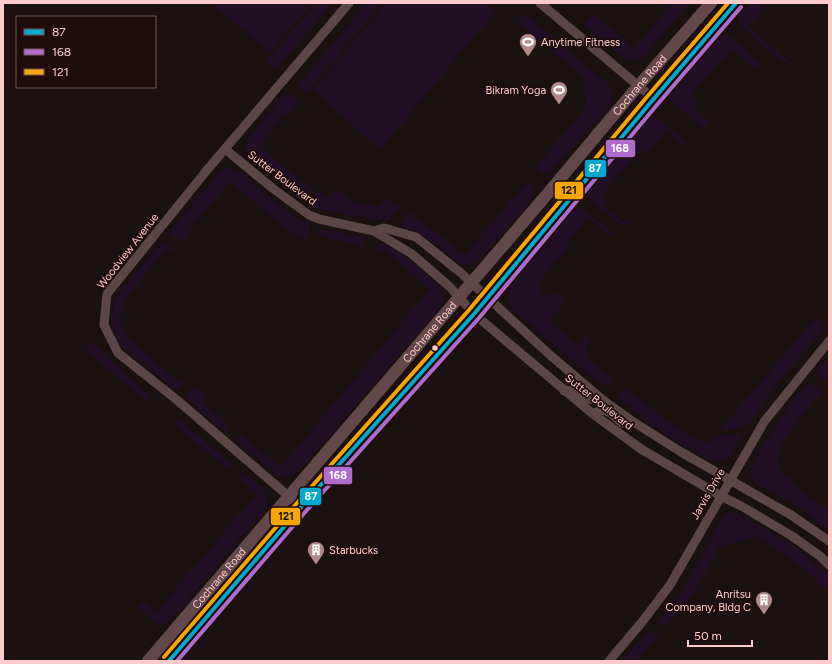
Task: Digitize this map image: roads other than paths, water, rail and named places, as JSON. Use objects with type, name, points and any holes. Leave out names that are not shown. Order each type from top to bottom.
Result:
[{"type":"main road","name":"Cochrane Road","points":[[148,661],[639,85],[711,3]]},
{"type":"main road","name":"Cochrane Road","points":[[169,661],[301,507],[474,314],[736,3]]},
{"type":"street","name":"Woodview Avenue","points":[[301,507],[177,400],[118,353],[104,325],[107,294],[207,170],[349,3]]},
{"type":"street","points":[[540,3],[654,99]]},
{"type":"street","name":"Sutter Boulevard","points":[[226,149],[270,187],[309,215],[319,219],[374,231],[412,254],[450,286],[474,314],[593,414],[641,449],[792,536],[829,564]]},
{"type":"street","name":"Sutter Boulevard","points":[[374,231],[384,228],[416,237],[440,254],[550,355],[604,401],[632,421],[681,452],[791,515],[829,542]]},
{"type":"street","name":"Jarvis Drive","points":[[609,661],[642,622],[670,585],[729,480],[764,422],[829,341]]},
{"type":"street","points":[[564,390],[575,390],[588,399],[604,401]]},
{"type":"street","points":[[593,414],[598,410],[603,410],[607,411],[622,423],[632,421]]},
{"type":"place","name":"Anytime Fitness","points":[[528,57]]},
{"type":"place","name":"Bikram Yoga","points":[[559,105]]},
{"type":"place","name":"Starbucks","points":[[316,565]]},
{"type":"place","name":"Anritsu Company, Bldg C","points":[[764,615]]}]
